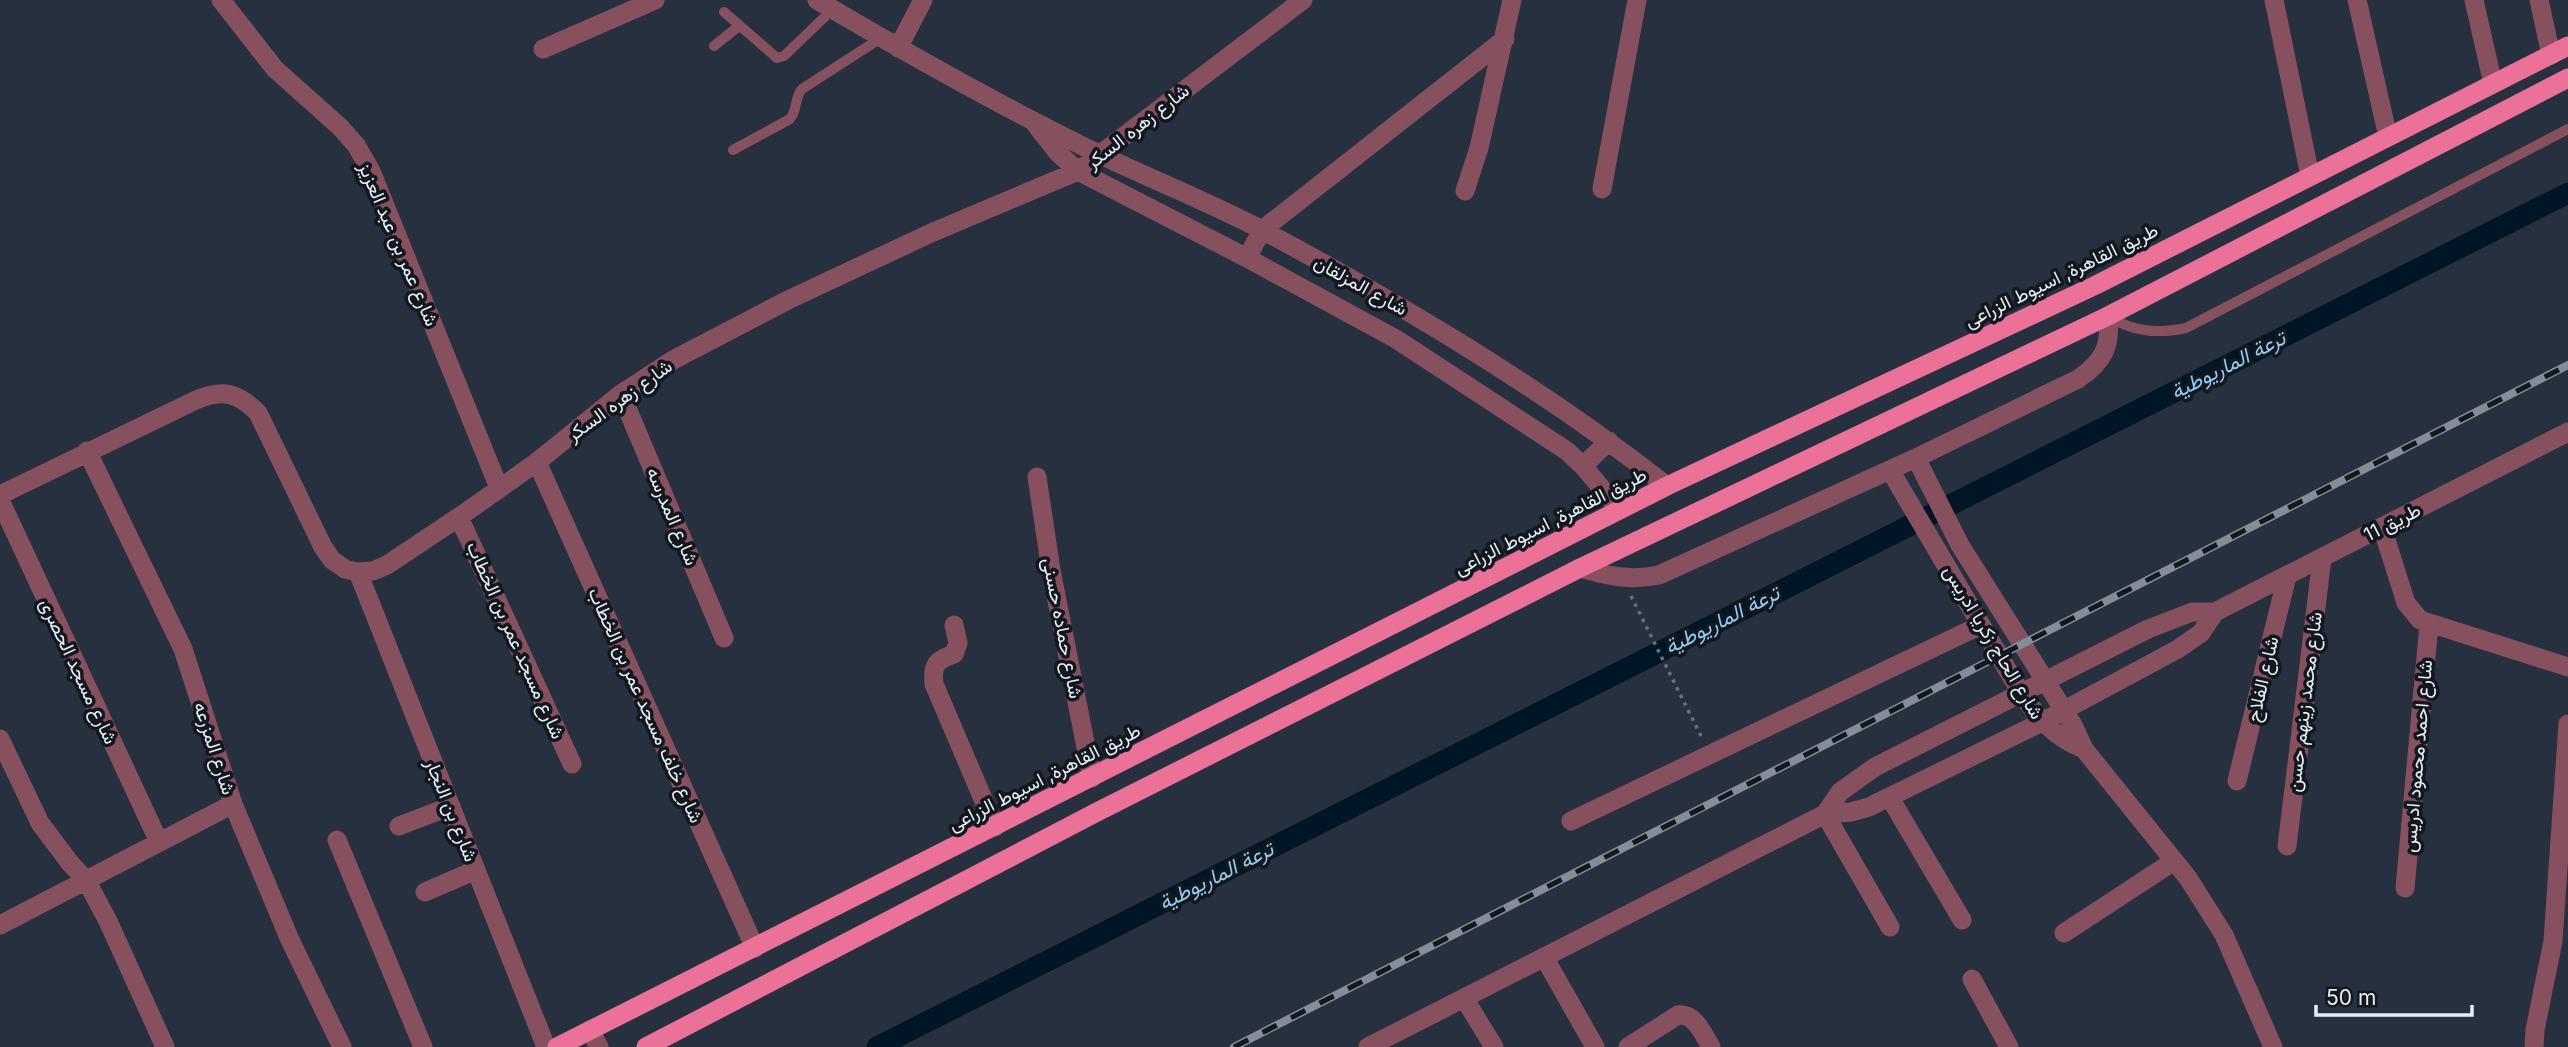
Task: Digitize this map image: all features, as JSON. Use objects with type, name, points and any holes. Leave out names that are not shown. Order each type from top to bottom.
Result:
[{"type":"highway","name":"طريق القاهرة, اسيوط الزراعى","points":[[557,1047],[595,1039],[755,948],[1667,486],[2096,285],[2559,50]]},
{"type":"highway","points":[[646,1047],[1097,812],[1580,568],[2108,316],[2568,78]]},
{"type":"highway","points":[[2096,285],[2108,316]]},
{"type":"highway","points":[[1560,542],[1580,568]]},
{"type":"street","name":"شارع عمر بن عبد العزيز","points":[[221,0],[275,69],[340,127],[356,145],[371,171],[499,488]]},
{"type":"street","points":[[543,49],[655,0]]},
{"type":"street","points":[[889,43],[923,0]]},
{"type":"street","name":"شارع زهره السكر","points":[[358,572],[373,571],[387,565],[459,517],[537,461],[621,394],[673,360],[788,300],[931,233],[1078,172],[1303,0]]},
{"type":"street","points":[[1465,191],[1479,148],[1512,0]]},
{"type":"street","points":[[1602,189],[1637,0]]},
{"type":"street","points":[[2274,0],[2310,176]]},
{"type":"street","points":[[2357,0],[2388,137]]},
{"type":"street","points":[[2474,0],[2493,84]]},
{"type":"street","points":[[2539,0],[2559,50]]},
{"type":"street","name":"شارع المزلقان","points":[[825,5],[889,43],[1033,120],[1262,230],[1411,313],[1609,441],[1667,486]]},
{"type":"street","points":[[1247,258],[1262,230],[1505,39]]},
{"type":"street","name":"شارع المزلقان","points":[[1033,120],[1059,154],[1078,172],[1247,258],[1396,339],[1550,438],[1583,466],[1620,510]]},
{"type":"street","points":[[1396,339],[1411,313]]},
{"type":"street","points":[[1580,568],[1622,578],[1659,576],[1916,458],[2078,379],[2094,368],[2105,352],[2110,336],[2108,316]]},
{"type":"street","points":[[0,497],[87,451],[212,393],[229,394],[245,400],[257,413],[323,547],[332,560],[345,569],[358,572]]},
{"type":"street","name":"شارع المدرسه","points":[[621,394],[724,638]]},
{"type":"street","name":"طريق 11","points":[[1825,814],[1840,792],[1875,766],[2171,619],[2192,612],[2215,612],[2568,432]]},
{"type":"street","points":[[1583,466],[1609,441]]},
{"type":"street","name":"شارع المزرعه","points":[[87,451],[183,649],[233,804],[290,940],[342,1047]]},
{"type":"street","name":"شارع الحاج زكريا ادريس","points":[[1916,458],[1961,545],[2064,711],[2084,749],[2188,878],[2224,935],[2273,1047]]},
{"type":"street","name":"شارع خلف مسجد عمر بن الخطاب","points":[[537,461],[755,948]]},
{"type":"street","name":"شارع الحاج زكريا ادريس","points":[[1890,470],[2021,693],[2042,722],[2057,736],[2084,749]]},
{"type":"street","name":"شارع حماده حسنى","points":[[1037,477],[1051,570],[1092,778]]},
{"type":"street","name":"شارع مسجد الحصرى","points":[[0,497],[159,842]]},
{"type":"street","name":"شارع مسجد عمر بن الخطاب","points":[[459,517],[572,764]]},
{"type":"street","points":[[2382,527],[2406,603],[2420,620],[2568,667]]},
{"type":"street","name":"شارع محمد زينهم حسن","points":[[2287,846],[2322,558]]},
{"type":"street","name":"شارع بن النجار","points":[[358,572],[546,1047]]},
{"type":"street","name":"شارع الفلاح","points":[[2237,781],[2287,576]]},
{"type":"street","name":"طريق 11","points":[[1825,814],[1851,812],[1890,798],[2064,711],[2201,634],[2215,612]]},
{"type":"street","name":"شارع احمد محمود ادريس","points":[[2405,888],[2429,624]]},
{"type":"street","points":[[954,625],[958,643],[954,654],[939,659],[932,669],[934,684],[995,827]]},
{"type":"street","points":[[1571,821],[1981,625]]},
{"type":"street","points":[[2534,1047],[2553,942],[2568,724]]},
{"type":"street","points":[[0,739],[40,823],[86,880],[165,1047]]},
{"type":"street","points":[[1890,798],[1962,920]]},
{"type":"street","points":[[0,925],[233,804]]},
{"type":"street","points":[[399,827],[451,806]]},
{"type":"street","points":[[1368,1047],[1825,814],[1890,927]]},
{"type":"street","points":[[337,840],[423,1047]]},
{"type":"street","points":[[2064,933],[2174,861]]},
{"type":"street","points":[[425,892],[476,870]]},
{"type":"street","points":[[1544,957],[1595,1047]]},
{"type":"street","points":[[1972,979],[2009,1047]]},
{"type":"street","points":[[1464,998],[1494,1047]]},
{"type":"street","points":[[1628,1047],[1678,1015],[1684,1014],[1694,1020],[1711,1047]]},
{"type":"lane","points":[[724,12],[777,58],[784,56],[825,5]]},
{"type":"lane","points":[[714,46],[739,26]]},
{"type":"lane","points":[[733,150],[790,118],[802,89],[889,43]]},
{"type":"lane","points":[[2108,316],[2140,330],[2155,332],[2186,328],[2568,129]]},
{"type":"path","points":[[1640,615],[1696,726]]},
{"type":"waterway","name":"ترعة الماريوطية","points":[[877,1047],[2568,193]]},
{"type":"railway","points":[[1234,1047],[2568,365]]}]
